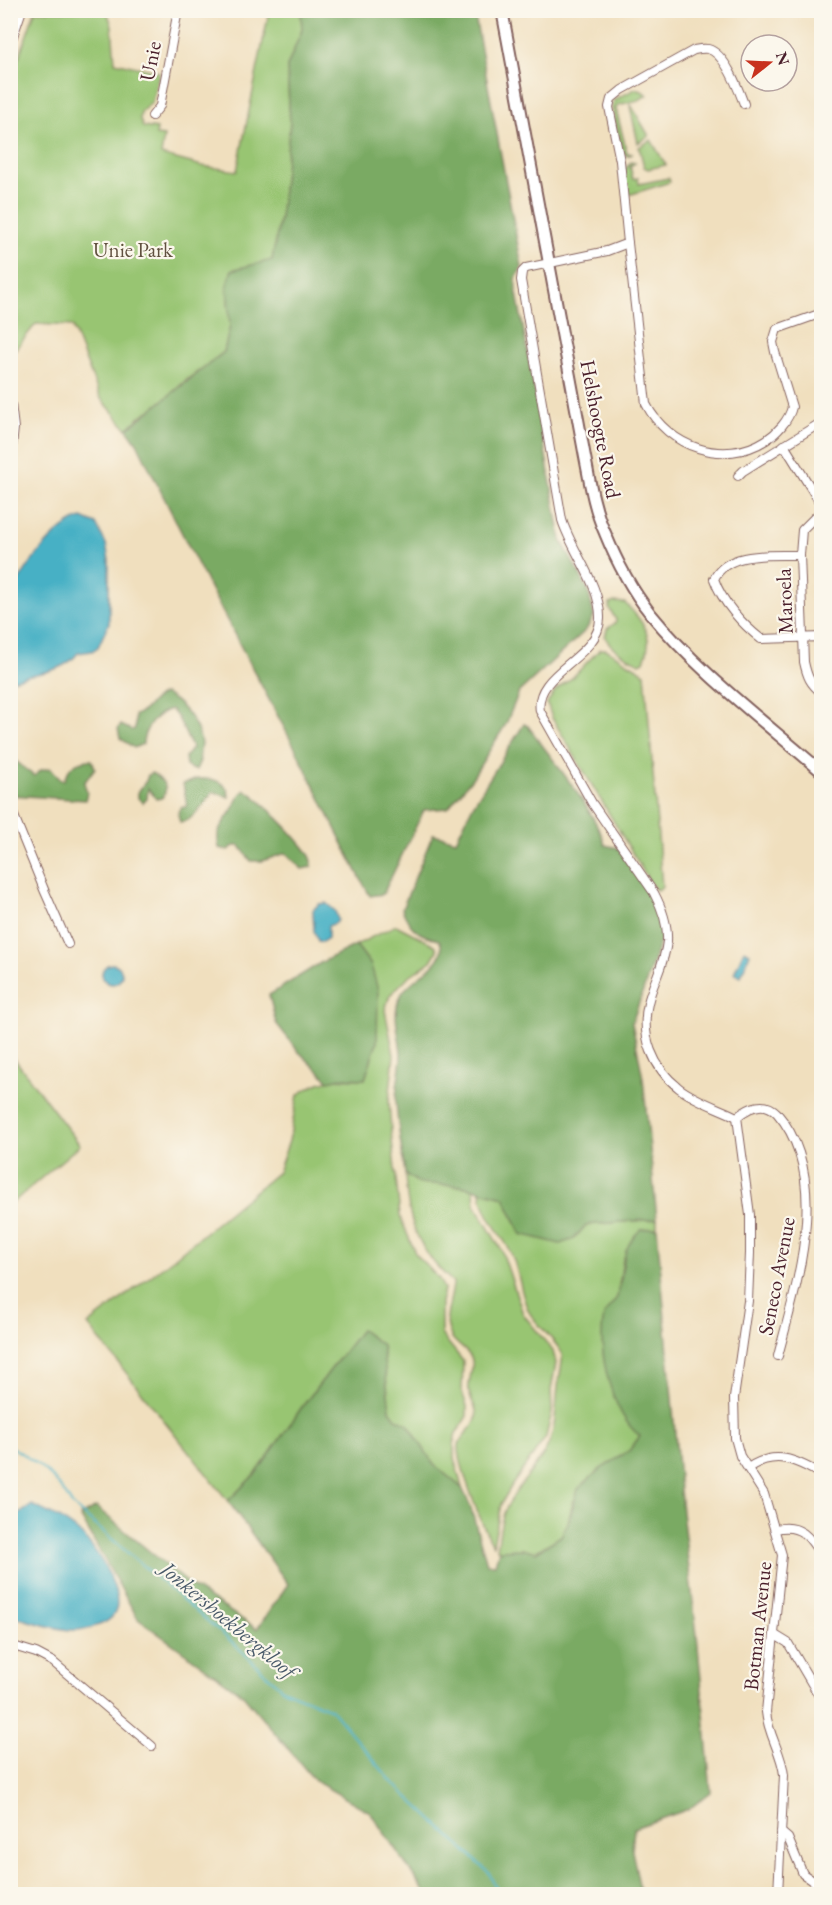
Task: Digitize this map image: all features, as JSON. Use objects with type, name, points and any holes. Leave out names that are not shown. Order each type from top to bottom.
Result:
[{"type":"main road","name":"Helshoogte Road","points":[[502,10],[593,496],[604,531],[620,565],[648,611],[677,644],[822,772]]},
{"type":"street","points":[[10,45],[22,10]]},
{"type":"street","name":"Unie","points":[[152,116],[160,106],[178,10]]},
{"type":"street","points":[[744,104],[735,81],[718,54],[707,49],[694,50],[622,90],[611,99],[609,107],[620,161],[646,404],[651,414],[665,430],[689,446],[705,451],[742,451],[758,445],[778,429],[792,407],[775,352],[777,329],[822,313]]},
{"type":"street","points":[[628,243],[607,251],[526,268],[522,272],[521,280],[562,520],[566,534],[595,590],[600,620],[594,639],[544,688],[539,703],[540,711],[592,803],[654,893],[661,907],[666,923],[667,942],[648,1003],[646,1019],[647,1037],[656,1064],[667,1078],[682,1090],[737,1117]]},
{"type":"street","points":[[10,395],[12,428],[10,465]]},
{"type":"street","points":[[738,476],[822,422]]},
{"type":"street","points":[[784,445],[822,508]]},
{"type":"street","name":"Maroela","points":[[822,508],[802,530],[800,555],[807,676],[812,685],[822,693]]},
{"type":"street","points":[[800,555],[739,558],[717,574],[714,579],[730,607],[761,639],[822,637]]},
{"type":"street","points":[[10,806],[68,944]]},
{"type":"street","name":"Seneco Avenue","points":[[737,1117],[752,1107],[760,1105],[774,1109],[798,1148],[806,1174],[807,1218],[804,1248],[778,1356]]},
{"type":"street","name":"Botman Avenue","points":[[737,1117],[750,1215],[748,1301],[734,1398],[737,1448],[764,1494],[781,1544],[783,1564],[766,1712],[768,1728],[783,1767],[778,1894]]},
{"type":"street","points":[[748,1468],[760,1460],[779,1458],[798,1463],[822,1475]]},
{"type":"street","points":[[776,1529],[792,1527],[800,1530],[816,1546],[822,1557]]},
{"type":"street","points":[[775,1635],[788,1643],[822,1701]]},
{"type":"street","points":[[10,1645],[36,1653],[53,1662],[152,1746]]},
{"type":"street","points":[[781,1832],[788,1838],[803,1874],[822,1887]]},
{"type":"green space","name":"Unie Park","points":[[35,11],[107,11],[112,26],[115,62],[159,72],[152,102],[141,112],[140,120],[143,127],[157,129],[156,135],[164,136],[161,155],[202,166],[237,171],[269,11],[301,11],[302,30],[287,67],[290,122],[280,218],[272,261],[232,270],[227,285],[230,326],[224,352],[127,429],[100,397],[72,326],[36,324],[14,351],[11,343],[11,80]]},
{"type":"green space","points":[[301,11],[474,11],[522,267],[516,278],[516,288],[561,540],[588,590],[594,616],[586,630],[519,692],[506,724],[473,777],[448,808],[424,810],[383,894],[370,896],[294,746],[194,558],[137,443],[127,429],[224,352],[230,326],[227,285],[232,270],[272,260],[280,218],[290,122],[287,67],[302,30]]},
{"type":"green space","points":[[635,89],[647,95],[639,100],[618,105],[616,109],[627,153],[633,154],[627,156],[622,152],[612,108],[614,100]]},
{"type":"green space","points":[[630,106],[649,136],[638,143]]},
{"type":"green space","points":[[651,140],[666,165],[648,169],[644,167],[639,147]]},
{"type":"green space","points":[[631,162],[635,163],[630,166],[633,179],[638,178],[639,184],[669,178],[670,182],[626,194],[624,170]]},
{"type":"green space","points":[[614,602],[625,603],[642,623],[648,636],[647,652],[644,661],[640,663],[615,649],[605,637],[607,629],[616,620],[609,608]]},
{"type":"green space","points":[[600,649],[606,649],[645,673],[662,886],[656,890],[552,718],[547,703],[556,690],[573,677]]},
{"type":"green space","points":[[164,694],[191,718],[198,732],[201,744],[200,761],[196,770],[186,766],[185,757],[192,748],[178,718],[171,709],[152,722],[145,733],[143,744],[134,748],[120,738],[118,729],[121,725],[131,730],[135,729],[135,715]]},
{"type":"green space","points":[[524,724],[528,726],[582,800],[600,831],[605,845],[618,848],[645,886],[660,915],[661,939],[632,1023],[643,1078],[657,1219],[586,1225],[574,1239],[560,1244],[521,1234],[504,1197],[462,1186],[419,1183],[405,1174],[398,1128],[396,1094],[401,1054],[396,1020],[397,1006],[403,991],[434,963],[440,956],[442,948],[439,940],[425,936],[416,930],[408,922],[402,909],[433,834],[456,840],[473,805]]},
{"type":"green space","points":[[11,757],[34,776],[41,770],[50,768],[61,780],[64,780],[74,765],[92,760],[95,768],[84,783],[87,792],[85,800],[11,795]]},
{"type":"green space","points":[[152,773],[164,784],[165,794],[162,798],[156,799],[148,788],[147,799],[143,803],[138,798],[138,792],[148,775]]},
{"type":"green space","points":[[197,779],[208,779],[223,784],[229,797],[213,792],[190,819],[180,822],[179,811],[181,807],[187,805],[183,784]]},
{"type":"green space","points":[[245,790],[269,810],[300,842],[311,858],[311,867],[302,869],[286,853],[262,861],[251,861],[240,846],[234,846],[228,850],[219,848],[220,829]]},
{"type":"green space","points":[[396,925],[436,946],[437,951],[431,961],[408,977],[390,995],[385,1010],[394,1055],[389,1101],[400,1216],[415,1253],[439,1279],[444,1289],[441,1302],[441,1334],[463,1361],[462,1392],[467,1406],[467,1416],[455,1436],[454,1447],[454,1458],[462,1488],[434,1465],[408,1424],[396,1418],[390,1410],[382,1345],[361,1330],[302,1407],[258,1471],[228,1501],[88,1325],[278,1172],[289,1141],[298,1095],[314,1085],[330,1080],[365,1079],[377,1042],[371,965],[356,945]]},
{"type":"green space","points":[[356,945],[371,965],[378,990],[377,1042],[365,1079],[341,1078],[329,1081],[298,1051],[276,1023],[269,995],[322,962]]},
{"type":"green space","points":[[10,1053],[80,1145],[11,1204],[10,1204]]},
{"type":"green space","points":[[405,1174],[419,1183],[474,1189],[475,1205],[502,1251],[523,1314],[553,1351],[556,1363],[551,1390],[552,1412],[546,1437],[501,1504],[493,1545],[483,1525],[459,1454],[460,1441],[476,1418],[476,1410],[469,1388],[472,1360],[453,1339],[448,1329],[447,1315],[453,1282],[431,1258],[416,1233],[408,1206]]},
{"type":"green space","points":[[481,1191],[504,1197],[521,1234],[574,1239],[586,1225],[657,1219],[657,1228],[641,1229],[623,1259],[617,1298],[604,1315],[640,1436],[630,1450],[573,1502],[568,1523],[561,1536],[535,1552],[526,1549],[497,1549],[504,1513],[517,1490],[544,1453],[551,1437],[555,1421],[562,1355],[529,1312],[512,1255],[487,1213]]},
{"type":"green space","points":[[657,1228],[682,1512],[697,1635],[711,1792],[689,1809],[634,1828],[632,1851],[641,1894],[426,1894],[370,1812],[315,1781],[243,1695],[138,1619],[80,1516],[96,1507],[194,1588],[257,1629],[288,1584],[228,1501],[258,1471],[302,1407],[361,1330],[382,1345],[390,1410],[396,1418],[408,1424],[434,1465],[462,1488],[470,1505],[487,1564],[495,1564],[499,1550],[526,1549],[536,1552],[561,1536],[568,1523],[578,1489],[599,1470],[630,1450],[640,1436],[621,1413],[614,1398],[604,1363],[602,1330],[605,1313],[617,1297],[620,1288],[623,1261],[628,1245],[641,1229]]},
{"type":"water","points":[[82,518],[96,524],[106,544],[109,560],[109,623],[98,647],[92,651],[78,653],[57,668],[12,680],[9,616],[10,601],[14,591],[29,565],[50,540],[72,522]]},
{"type":"water","points":[[326,903],[335,911],[338,920],[328,926],[328,938],[322,942],[318,941],[314,931],[313,910],[319,904]]},
{"type":"water","points":[[744,950],[750,953],[741,976],[734,973]]},
{"type":"water","points":[[112,964],[119,967],[122,974],[119,981],[112,984],[105,981],[102,974],[105,967]]},
{"type":"water","points":[[32,1505],[71,1526],[96,1552],[109,1575],[117,1598],[116,1609],[109,1620],[91,1628],[71,1630],[54,1628],[11,1616],[11,1520]]},
{"type":"waterway","name":"Jonkershoekbergkloof","points":[[10,1446],[46,1471],[72,1505],[231,1641],[282,1689],[331,1709],[393,1783],[489,1873],[499,1894]]}]
